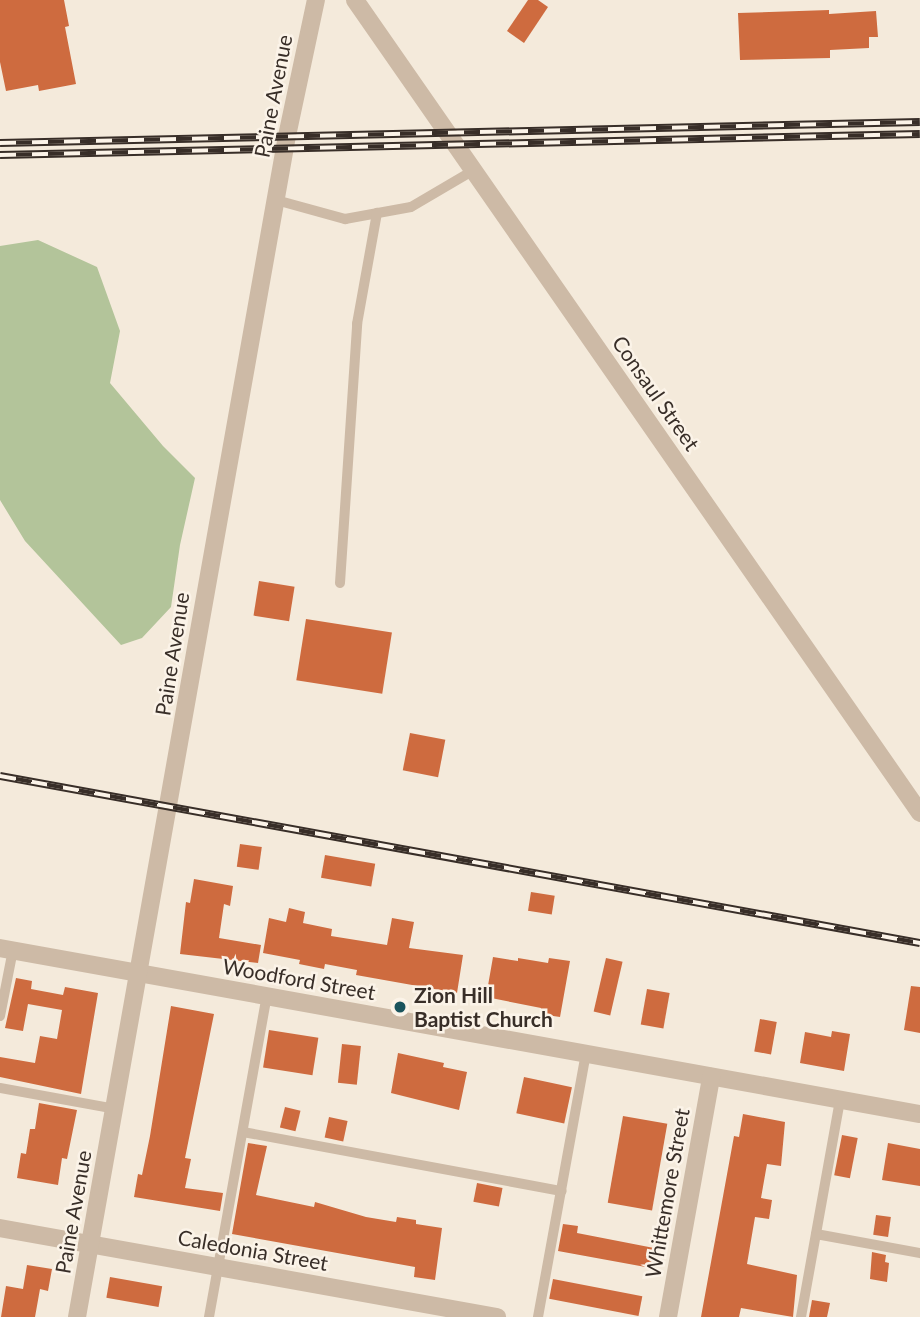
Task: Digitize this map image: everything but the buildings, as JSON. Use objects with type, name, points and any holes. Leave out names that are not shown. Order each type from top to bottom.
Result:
[{"type":"street","name":"Paine Avenue","points":[[77,1317],[276,200],[316,0]]},
{"type":"street","name":"Consaul Street","points":[[355,0],[920,813]]},
{"type":"street","name":"Woodford Street","points":[[6,949],[920,1114]]},
{"type":"street","name":"Whittemore Street","points":[[668,1317],[711,1077]]},
{"type":"street","name":"Caledonia Street","points":[[0,1228],[497,1317]]},
{"type":"lane","points":[[276,200],[345,219],[411,207],[474,170]]},
{"type":"lane","points":[[340,583],[357,324],[377,213]]},
{"type":"lane","points":[[0,1016],[6,949]]},
{"type":"lane","points":[[209,1317],[267,996]]},
{"type":"lane","points":[[538,1317],[586,1054]]},
{"type":"lane","points":[[0,1088],[115,1109]]},
{"type":"lane","points":[[801,1317],[840,1100]]},
{"type":"lane","points":[[243,1132],[562,1191]]},
{"type":"lane","points":[[816,1234],[920,1253]]},
{"type":"green space","points":[[38,240],[97,267],[120,331],[110,383],[163,446],[195,478],[180,545],[171,607],[142,638],[121,645],[25,541],[0,500],[0,246]]},
{"type":"railway","points":[[0,143],[920,122]]},
{"type":"railway","points":[[0,155],[920,134]]},
{"type":"railway","points":[[0,776],[920,943]]},
{"type":"place","name":"Zion Hill Baptist Church","points":[[400,1007]]}]
